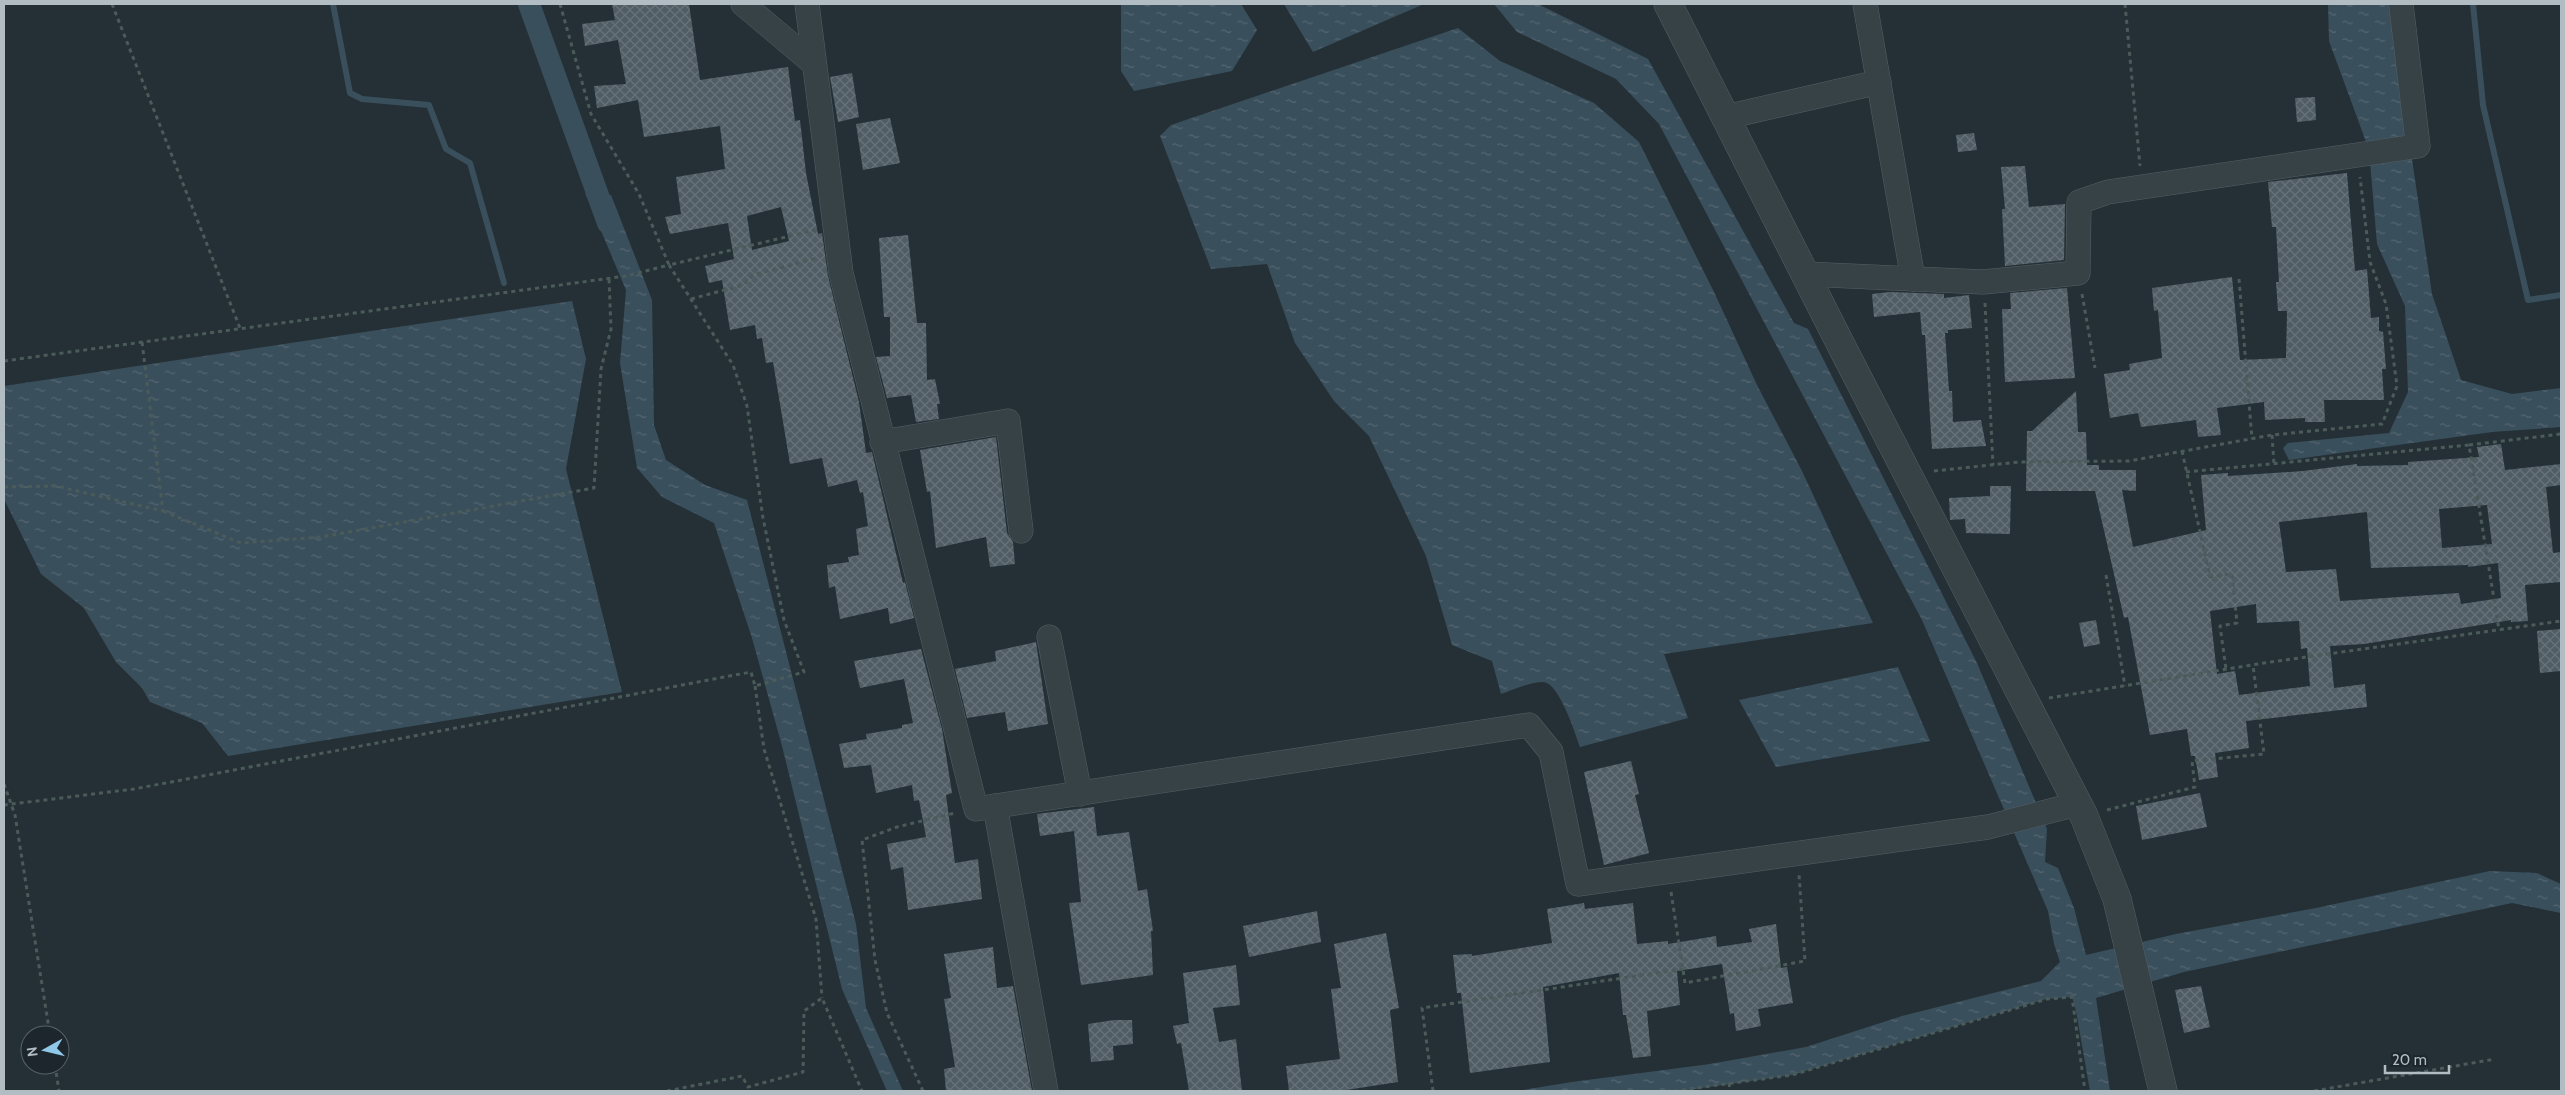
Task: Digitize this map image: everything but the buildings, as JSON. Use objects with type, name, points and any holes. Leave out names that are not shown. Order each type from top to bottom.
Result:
[{"type":"street","points":[[743,4],[813,63]]},
{"type":"street","points":[[807,4],[841,274],[882,442],[985,808],[1046,1091]]},
{"type":"street","points":[[1668,4],[2081,810],[2117,899],[2163,1091]]},
{"type":"street","points":[[1865,4],[1913,279]]},
{"type":"street","points":[[1805,274],[1984,282],[2078,273],[2080,202],[2108,192],[2418,146],[2401,4]]},
{"type":"street","points":[[1726,117],[1879,82]]},
{"type":"street","points":[[882,442],[1008,421],[1021,532]]},
{"type":"street","points":[[1050,637],[1080,794]]},
{"type":"street","points":[[985,808],[1529,725],[1551,752],[1578,884],[1988,827],[2081,810]]},
{"type":"path","points":[[112,4],[240,328]]},
{"type":"path","points":[[560,4],[591,114],[639,194],[669,265],[733,365],[747,406],[762,518],[782,611],[804,672],[755,686]]},
{"type":"path","points":[[2125,4],[2142,187]]},
{"type":"path","points":[[1908,474],[2019,462],[2129,461],[2272,436],[2382,424],[2397,386],[2386,304],[2370,262],[2358,155]]},
{"type":"path","points":[[4,361],[609,278],[836,225]]},
{"type":"path","points":[[691,299],[743,286],[753,275],[839,252]]},
{"type":"path","points":[[2078,273],[2095,368]]},
{"type":"path","points":[[4,487],[56,486],[163,511],[241,542],[321,537],[594,488],[601,369],[611,329],[609,278]]},
{"type":"path","points":[[2239,278],[2252,439]]},
{"type":"path","points":[[1984,282],[1993,465]]},
{"type":"path","points":[[142,342],[163,511]]},
{"type":"path","points":[[2186,472],[2561,434]]},
{"type":"path","points":[[2272,436],[2274,464]]},
{"type":"path","points":[[2470,444],[2499,630]]},
{"type":"path","points":[[2182,451],[2210,577],[2232,574],[2237,623],[2220,626],[2226,670]]},
{"type":"path","points":[[2106,575],[2125,686]]},
{"type":"path","points":[[2026,702],[2253,665],[2561,621]]},
{"type":"path","points":[[2081,810],[2195,787],[2192,761],[2264,754],[2253,665]]},
{"type":"path","points":[[4,805],[134,789],[751,672],[755,686],[764,749],[816,920],[822,998],[862,1091]]},
{"type":"path","points":[[4,784],[15,816],[48,1025]]},
{"type":"path","points":[[922,1091],[887,1013],[875,960],[862,840],[897,828],[985,808]]},
{"type":"path","points":[[1668,872],[1685,983],[1805,961],[1798,854]]},
{"type":"path","points":[[1433,1091],[1422,1008],[1683,969]]},
{"type":"path","points":[[1674,1091],[1792,1075],[2046,999],[2072,997],[2085,1091]]},
{"type":"path","points":[[667,1091],[742,1076],[748,1087],[803,1072],[804,1010],[822,998]]},
{"type":"path","points":[[2314,1091],[2495,1059]]},
{"type":"path","points":[[57,1075],[59,1091]]},
{"type":"path","points":[[1729,1083],[1730,1091]]},
{"type":"water","points":[[1121,4],[1241,4],[1257,30],[1232,71],[1134,91],[1121,71]]},
{"type":"water","points":[[1284,4],[1424,4],[1313,52]]},
{"type":"water","points":[[1494,4],[1538,4],[1648,59],[1794,323],[1808,329],[1977,663],[2047,829],[2045,862],[2058,868],[2074,908],[2086,955],[2176,934],[2316,908],[2490,871],[2537,873],[2561,884],[2561,913],[2512,903],[2184,972],[2096,998],[2110,1091],[2090,1091],[2072,997],[2046,999],[1792,1075],[1681,1091],[1517,1091],[1710,1064],[1806,1047],[1902,1016],[2041,981],[2060,962],[2054,944],[2048,911],[1922,620],[1659,124],[1616,79],[1517,32]]},
{"type":"water","points":[[2328,4],[2389,4],[2432,294],[2461,380],[2512,394],[2561,388],[2561,427],[2492,432],[2289,460],[2283,448],[2288,443],[2389,433],[2408,392],[2405,306],[2377,244],[2369,150],[2329,41]]},
{"type":"water","points":[[1458,28],[1500,61],[1594,103],[1639,142],[1714,292],[1757,385],[1801,469],[1873,623],[1664,654],[1688,718],[1580,747],[1566,709],[1555,690],[1549,684],[1543,682],[1533,683],[1501,694],[1492,661],[1452,645],[1426,556],[1369,436],[1334,401],[1295,343],[1267,264],[1211,269],[1160,136],[1171,125]]},
{"type":"water","points":[[585,193],[611,195],[652,300],[654,425],[666,460],[705,485],[747,500],[856,924],[866,1008],[903,1091],[887,1091],[842,989],[782,746],[752,638],[714,523],[662,497],[637,468],[620,363],[626,290]]},
{"type":"water","points":[[572,301],[586,359],[566,469],[622,692],[228,756],[202,723],[150,702],[142,688],[116,662],[84,608],[41,574],[4,499],[4,386]]},
{"type":"water","points":[[1898,667],[1930,741],[1776,767],[1739,700]]},
{"type":"waterway","points":[[333,4],[350,93],[362,99],[429,105],[446,149],[470,163],[504,283]]},
{"type":"waterway","points":[[529,4],[608,223]]},
{"type":"waterway","points":[[2473,4],[2483,105],[2528,300],[2561,295]]}]
